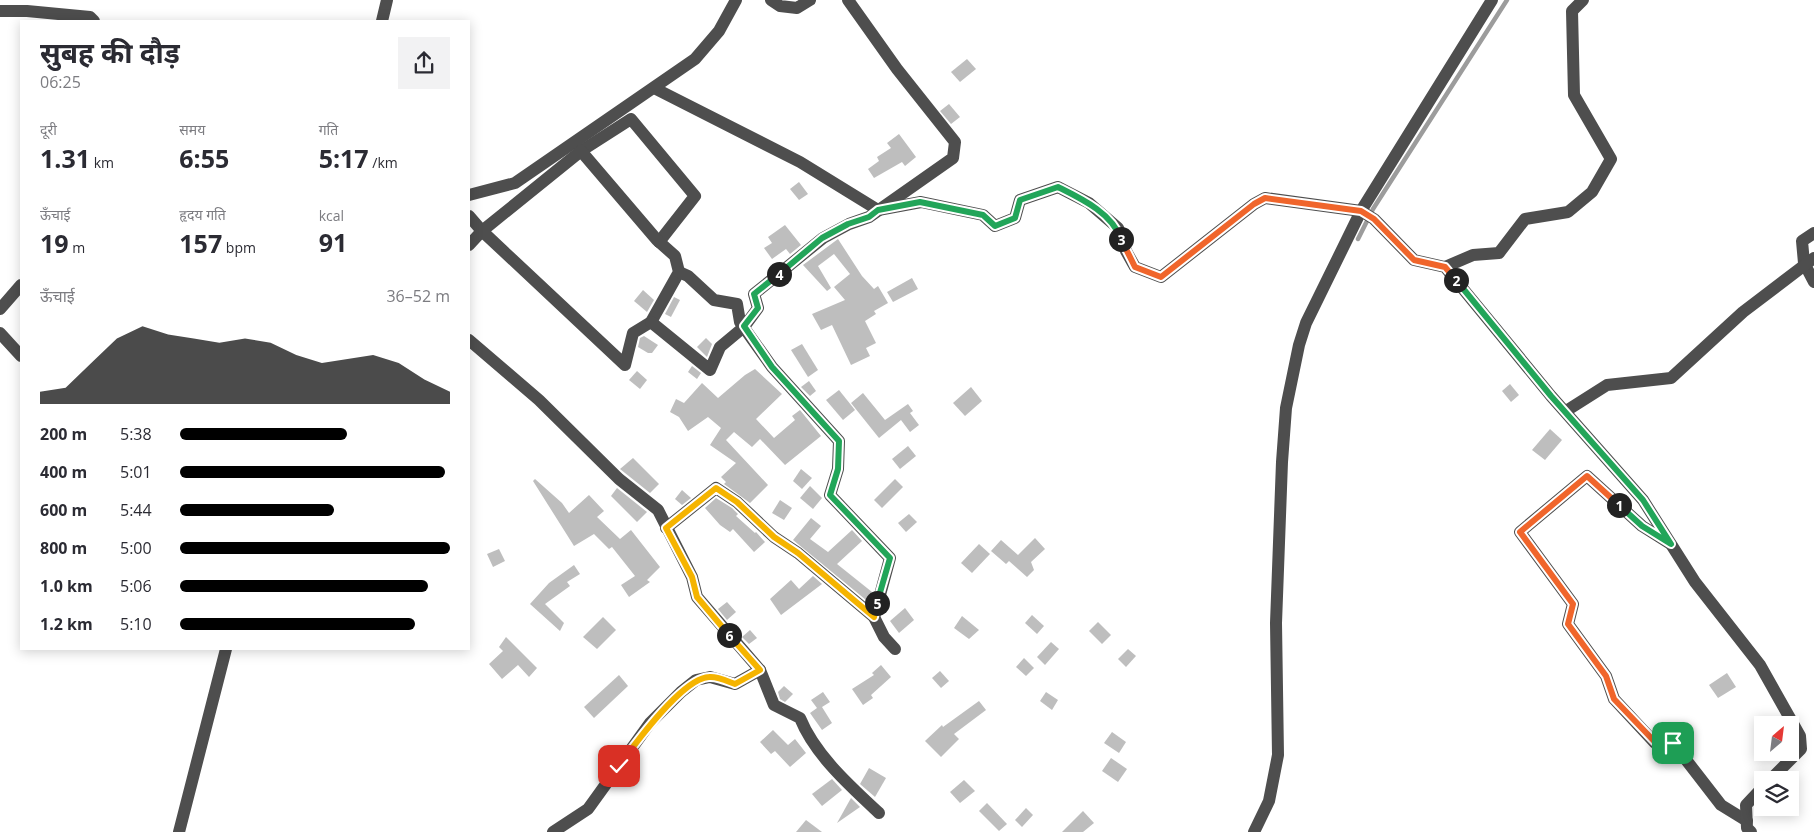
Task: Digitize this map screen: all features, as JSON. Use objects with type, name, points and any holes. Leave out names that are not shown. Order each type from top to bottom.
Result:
[{"type":"street","points":[[382,20],[387,0]]},
{"type":"street","points":[[470,195],[515,184],[695,59],[719,31],[736,0]]},
{"type":"street","points":[[771,0],[780,6],[797,8],[810,0]]},
{"type":"street","points":[[651,322],[710,370],[720,347],[744,326],[758,308],[754,294],[822,238],[848,224],[869,217],[953,158],[954,142],[897,69],[848,0]]},
{"type":"street","points":[[1254,832],[1269,801],[1278,755],[1276,623],[1282,462],[1286,408],[1299,345],[1306,323],[1366,214],[1492,0]]},
{"type":"street","points":[[654,88],[800,162],[878,210],[920,202],[983,215],[995,226],[1015,218],[1020,200],[1058,187],[1089,202],[1118,228],[1126,251],[1135,267],[1161,277],[1254,204],[1265,198],[1366,214],[1414,260],[1445,267],[1473,255],[1499,253],[1525,219],[1568,212],[1592,192],[1611,159],[1574,95],[1572,11],[1583,0]]},
{"type":"street","points":[[0,11],[27,11],[90,17],[93,20]]},
{"type":"street","points":[[470,244],[482,231],[581,151],[631,118],[695,196],[660,242]]},
{"type":"street","points":[[470,217],[482,231],[625,365],[633,333],[651,322],[679,272],[675,256],[660,242],[581,151]]},
{"type":"street","points":[[1814,233],[1802,241],[1814,282]]},
{"type":"street","points":[[1566,411],[1607,385],[1671,378],[1743,312],[1809,260]]},
{"type":"street","points":[[1445,267],[1643,500],[1695,582],[1760,665],[1800,736],[1801,749],[1779,771]]},
{"type":"street","points":[[679,272],[688,276],[714,300],[737,304],[740,322],[772,367],[839,441],[838,469],[830,495],[890,558],[874,617]]},
{"type":"street","points":[[0,309],[20,286]]},
{"type":"street","points":[[0,333],[20,355]]},
{"type":"street","points":[[470,341],[539,400],[619,479],[658,510],[692,577],[697,597],[760,670],[774,705],[800,718],[806,732],[845,781],[878,814]]},
{"type":"street","points":[[1671,544],[1642,526],[1587,476],[1520,532],[1573,604],[1568,624],[1606,676],[1614,699],[1655,742],[1673,743],[1720,804],[1749,827]]},
{"type":"street","points":[[666,528],[716,488],[737,502],[774,537],[798,553],[874,617],[884,637],[895,650]]},
{"type":"street","points":[[179,832],[226,650]]},
{"type":"street","points":[[553,832],[588,808],[650,723],[696,680],[710,676],[735,684],[760,670]]},
{"type":"street","points":[[1749,827],[1746,805],[1754,796]]},
{"type":"building","points":[[967,59],[976,69],[960,82],[951,72]]},
{"type":"building","points":[[949,104],[960,117],[951,124],[940,111]]},
{"type":"building","points":[[899,134],[916,157],[905,166],[902,162],[874,178],[868,169],[879,161],[877,157],[891,148],[887,143]]},
{"type":"building","points":[[799,182],[808,194],[799,200],[790,189]]},
{"type":"building","points":[[785,225],[801,245],[790,254],[786,249],[772,259],[764,248],[772,243],[768,237]]},
{"type":"building","points":[[838,239],[862,276],[874,289],[878,286],[888,303],[874,311],[876,314],[865,321],[876,343],[866,348],[870,356],[851,365],[832,325],[821,330],[812,314],[845,300],[834,287],[850,274],[834,254],[818,266],[831,288],[827,291],[803,265]]},
{"type":"building","points":[[912,278],[918,289],[893,302],[887,292]]},
{"type":"building","points":[[643,290],[654,300],[647,312],[634,301]]},
{"type":"building","points":[[674,297],[680,300],[671,317],[665,314]]},
{"type":"building","points":[[644,336],[658,345],[652,353],[648,353],[638,347],[640,338]]},
{"type":"building","points":[[706,338],[712,344],[707,357],[697,347]]},
{"type":"building","points":[[802,344],[818,370],[808,377],[791,350]]},
{"type":"building","points":[[692,366],[701,373],[697,379],[688,372]]},
{"type":"building","points":[[755,369],[782,394],[756,419],[774,438],[795,420],[792,416],[800,410],[821,436],[785,465],[760,439],[752,447],[734,432],[726,440],[768,485],[750,503],[724,484],[726,482],[721,477],[736,463],[710,445],[721,428],[708,417],[688,431],[679,417],[670,412],[676,399],[684,403],[702,383],[718,398]]},
{"type":"building","points":[[637,371],[647,380],[640,389],[629,380]]},
{"type":"building","points":[[809,381],[816,391],[810,396],[801,387]]},
{"type":"building","points":[[1510,384],[1519,395],[1511,402],[1502,391]]},
{"type":"building","points":[[971,387],[982,401],[965,416],[953,403]]},
{"type":"building","points":[[839,390],[855,410],[843,420],[826,400]]},
{"type":"building","points":[[863,393],[885,420],[908,404],[913,411],[910,413],[919,425],[910,432],[901,420],[879,438],[851,403]]},
{"type":"building","points":[[1550,429],[1562,440],[1545,460],[1532,450]]},
{"type":"building","points":[[908,446],[916,456],[900,469],[892,459]]},
{"type":"building","points":[[633,458],[659,484],[650,493],[620,469]]},
{"type":"building","points":[[801,469],[812,478],[802,489],[793,481]]},
{"type":"building","points":[[535,479],[562,503],[569,513],[589,495],[604,511],[597,517],[620,539],[631,530],[660,567],[647,580],[650,582],[629,597],[621,585],[635,576],[612,547],[609,549],[594,534],[574,546],[533,481]]},
{"type":"building","points":[[895,479],[903,487],[882,508],[874,500]]},
{"type":"building","points":[[810,486],[822,498],[813,509],[800,498]]},
{"type":"building","points":[[617,488],[647,512],[637,522],[611,496]]},
{"type":"building","points":[[682,490],[691,498],[682,505],[675,499]]},
{"type":"building","points":[[716,498],[732,508],[738,514],[736,516],[765,542],[754,552],[733,529],[730,532],[720,525],[705,508]]},
{"type":"building","points":[[780,500],[792,508],[784,520],[772,513]]},
{"type":"building","points":[[909,514],[917,522],[906,532],[898,523]]},
{"type":"building","points":[[811,518],[821,526],[810,539],[828,552],[852,530],[862,541],[837,564],[872,592],[866,600],[793,540]]},
{"type":"building","points":[[1035,538],[1045,549],[1031,562],[1034,570],[1027,577],[1009,561],[1006,564],[991,551],[1001,540],[1018,555]]},
{"type":"building","points":[[979,544],[990,554],[972,573],[961,563]]},
{"type":"building","points":[[499,549],[505,561],[493,567],[487,554]]},
{"type":"building","points":[[574,565],[580,574],[567,582],[570,586],[545,604],[564,623],[560,631],[530,604],[549,583]]},
{"type":"building","points":[[813,576],[822,584],[781,615],[770,599],[791,580],[799,589]]},
{"type":"building","points":[[727,602],[736,612],[727,620],[718,609]]},
{"type":"building","points":[[905,608],[914,620],[899,633],[890,621]]},
{"type":"building","points":[[1032,615],[1044,626],[1037,634],[1025,623]]},
{"type":"building","points":[[962,616],[979,630],[969,639],[954,628]]},
{"type":"building","points":[[603,617],[616,630],[597,649],[583,637]]},
{"type":"building","points":[[1098,622],[1111,635],[1102,644],[1089,631]]},
{"type":"building","points":[[750,630],[757,638],[749,644],[742,637]]},
{"type":"building","points":[[506,637],[537,668],[529,677],[518,665],[502,679],[489,664],[503,651],[499,647]]},
{"type":"building","points":[[1051,642],[1059,649],[1045,665],[1037,657]]},
{"type":"building","points":[[1128,649],[1136,656],[1126,667],[1118,659]]},
{"type":"building","points":[[1024,658],[1034,668],[1026,676],[1016,667]]},
{"type":"building","points":[[881,665],[891,677],[871,695],[873,698],[863,705],[852,689],[874,675],[872,673]]},
{"type":"building","points":[[940,671],[949,681],[941,688],[932,678]]},
{"type":"building","points":[[1727,673],[1736,687],[1718,698],[1709,685]]},
{"type":"building","points":[[619,675],[628,686],[594,718],[584,707]]},
{"type":"building","points":[[784,686],[793,694],[785,702],[780,699],[778,692]]},
{"type":"building","points":[[823,692],[830,702],[822,707],[832,723],[822,730],[810,713],[817,708],[811,700]]},
{"type":"building","points":[[1046,692],[1058,700],[1052,710],[1040,701]]},
{"type":"building","points":[[979,701],[986,710],[954,734],[959,739],[941,757],[925,741],[942,725],[943,727]]},
{"type":"building","points":[[773,730],[788,745],[795,739],[806,753],[790,767],[775,751],[771,754],[760,742]]},
{"type":"building","points":[[1112,732],[1126,742],[1119,753],[1104,743]]},
{"type":"building","points":[[1111,758],[1127,769],[1118,782],[1102,771]]},
{"type":"building","points":[[869,768],[886,778],[875,797],[860,784]]},
{"type":"building","points":[[832,779],[842,790],[822,806],[812,794]]},
{"type":"building","points":[[964,780],[975,791],[960,803],[950,792]]},
{"type":"building","points":[[851,798],[860,807],[837,823]]},
{"type":"building","points":[[987,803],[1007,824],[999,831],[979,811]]},
{"type":"building","points":[[1026,808],[1033,815],[1022,827],[1015,820]]},
{"type":"building","points":[[1083,811],[1094,823],[1083,832],[1062,832]]},
{"type":"building","points":[[806,820],[822,832],[796,832]]},
{"type":"waterway","points":[[1358,239],[1373,209],[1507,0]]},
{"type":"route","points":[[619,766],[650,723],[696,680],[710,676],[735,684],[760,670],[697,597],[692,577],[666,528],[716,488],[737,502],[774,537],[798,553],[874,617],[890,558],[830,495],[838,469],[839,441],[772,367],[744,326],[758,308],[754,294],[822,238],[848,224],[869,217],[878,210],[920,202],[983,215],[995,226],[1015,218],[1020,200],[1058,187],[1089,202],[1118,228],[1126,251],[1135,267],[1161,277],[1254,204],[1265,198],[1361,211],[1374,219],[1414,260],[1445,267],[1551,396],[1569,414],[1643,500],[1671,544],[1642,526],[1587,476],[1520,532],[1573,604],[1568,624],[1606,676],[1614,699],[1655,742],[1673,743]]}]
